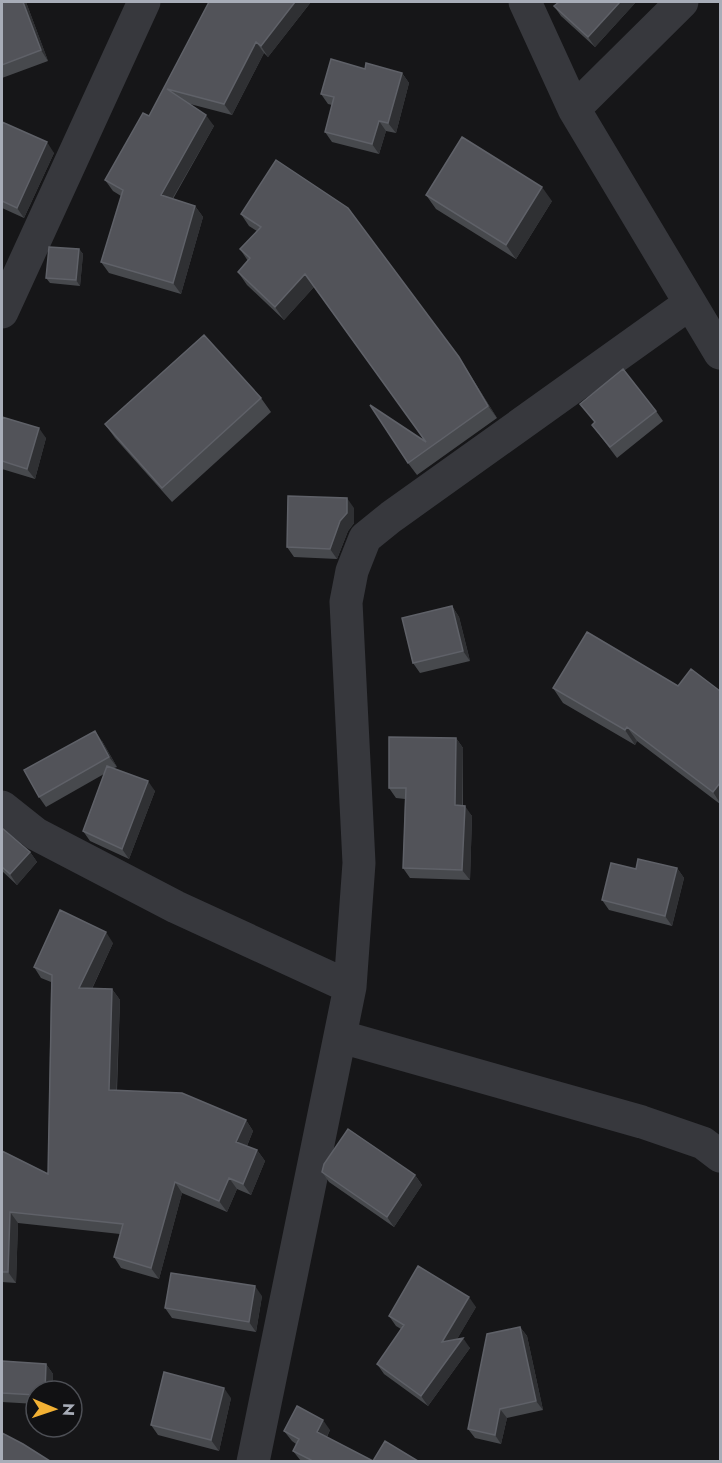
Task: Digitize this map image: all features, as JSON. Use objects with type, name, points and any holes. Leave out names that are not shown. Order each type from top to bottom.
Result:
[{"type":"street","points":[[2,312],[144,2]]},
{"type":"street","points":[[525,2],[574,109],[720,353]]},
{"type":"street","points":[[574,109],[682,2]]},
{"type":"street","points":[[253,1461],[342,1037],[350,987],[359,863],[346,602],[352,571],[365,538],[689,304]]},
{"type":"street","points":[[2,807],[36,834],[166,902],[350,987]]},
{"type":"street","points":[[342,1037],[642,1122],[703,1143],[720,1156]]},
{"type":"building","points":[[2,2],[23,2],[41,50],[2,65]]},
{"type":"building","points":[[209,2],[295,2],[261,46],[256,42],[224,104],[167,89],[206,115],[161,195],[195,206],[173,283],[101,262],[123,190],[105,180],[143,113],[149,116]]},
{"type":"building","points":[[559,2],[620,2],[588,37],[554,6]]},
{"type":"building","points":[[331,59],[365,69],[366,63],[402,73],[388,123],[379,121],[372,144],[325,132],[334,97],[321,94]]},
{"type":"building","points":[[2,122],[47,142],[17,208],[2,201]]},
{"type":"building","points":[[462,137],[542,187],[506,245],[426,195]]},
{"type":"building","points":[[276,160],[348,208],[459,357],[488,406],[408,463],[370,405],[426,442],[305,274],[275,307],[238,272],[250,258],[240,249],[261,227],[241,214]]},
{"type":"building","points":[[49,247],[79,249],[76,280],[46,278]]},
{"type":"building","points":[[204,335],[261,398],[162,488],[105,424]]},
{"type":"building","points":[[623,369],[656,411],[610,447],[592,425],[595,422],[580,404]]},
{"type":"building","points":[[2,417],[39,428],[27,469],[2,461]]},
{"type":"building","points":[[288,496],[347,498],[347,513],[340,521],[330,549],[287,547]]},
{"type":"building","points":[[452,606],[463,651],[413,663],[402,618]]},
{"type":"building","points":[[587,632],[678,686],[691,669],[720,691],[720,783],[713,792],[627,727],[625,730],[553,688]]},
{"type":"building","points":[[95,731],[109,757],[39,797],[24,770]]},
{"type":"building","points":[[389,737],[456,738],[455,805],[465,806],[462,870],[403,868],[406,788],[389,788]]},
{"type":"building","points":[[107,766],[148,781],[122,849],[83,831]]},
{"type":"building","points":[[2,828],[30,852],[10,874],[2,867]]},
{"type":"building","points":[[638,859],[677,868],[665,916],[602,900],[611,863],[636,869]]},
{"type":"building","points":[[60,910],[106,932],[79,988],[112,989],[109,1090],[182,1093],[246,1120],[236,1142],[257,1150],[243,1184],[229,1178],[219,1201],[175,1182],[151,1268],[114,1257],[123,1224],[10,1212],[8,1272],[2,1272],[2,1151],[48,1174],[52,975],[34,967]]},
{"type":"building","points":[[348,1129],[415,1175],[387,1217],[322,1172],[324,1164]]},
{"type":"building","points":[[418,1266],[469,1297],[442,1342],[463,1338],[421,1396],[377,1364],[404,1325],[389,1316]]},
{"type":"building","points":[[171,1273],[255,1286],[249,1322],[165,1308]]},
{"type":"building","points":[[520,1327],[536,1401],[500,1409],[495,1435],[468,1429],[487,1334]]},
{"type":"building","points":[[2,1361],[46,1364],[45,1379],[24,1379],[24,1394],[2,1393]]},
{"type":"building","points":[[164,1372],[224,1388],[211,1440],[151,1425]]},
{"type":"building","points":[[297,1406],[323,1420],[317,1432],[373,1461],[311,1461],[293,1451],[299,1439],[284,1431]]},
{"type":"building","points":[[2,1433],[23,1444],[50,1461],[2,1461]]},
{"type":"building","points":[[385,1441],[418,1461],[373,1461]]}]
